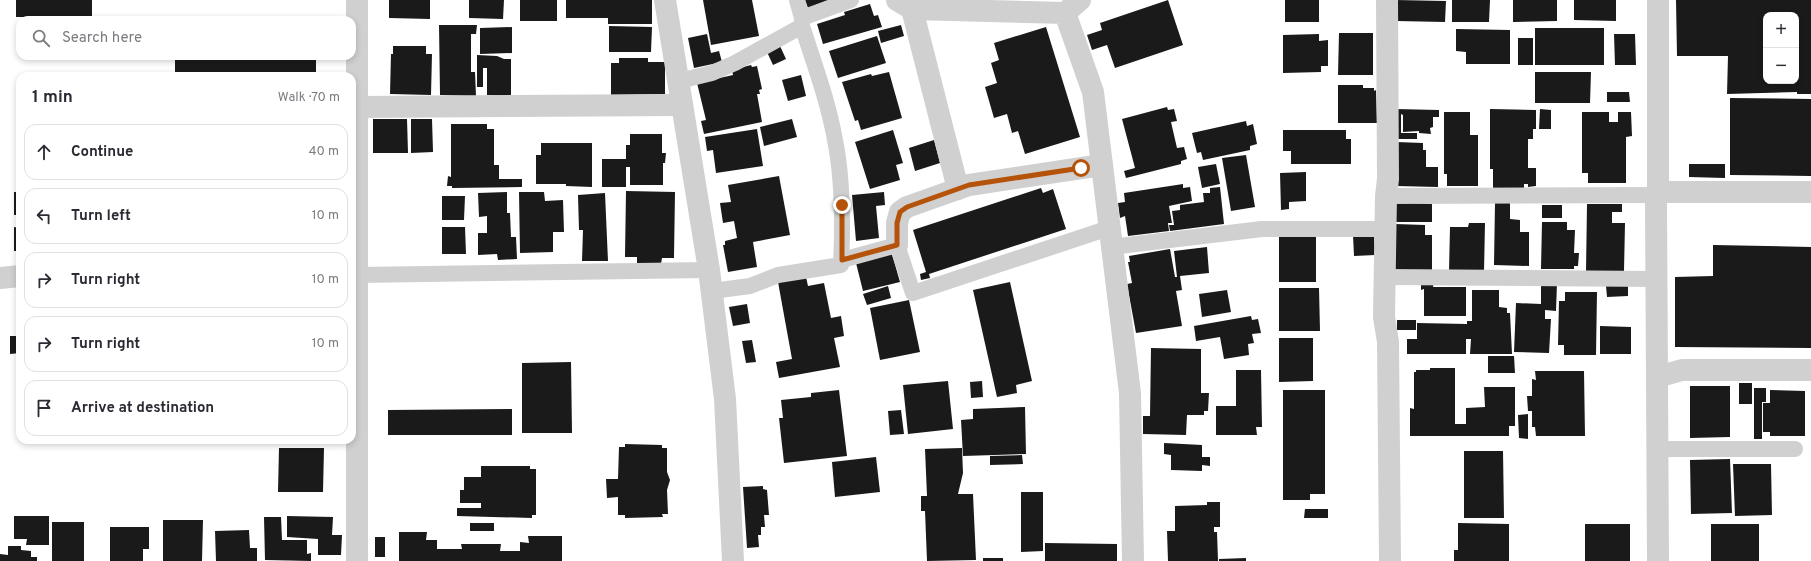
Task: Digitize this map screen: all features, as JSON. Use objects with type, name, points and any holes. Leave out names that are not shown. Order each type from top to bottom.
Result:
[{"type":"street","points":[[357,561],[356,279],[358,0]]},
{"type":"street","points":[[665,0],[711,281],[725,399],[733,561]]},
{"type":"street","points":[[1387,0],[1388,179],[1386,196],[1384,317],[1388,342],[1390,561]]},
{"type":"street","points":[[1658,0],[1658,561]]},
{"type":"street","points":[[958,189],[905,4],[1072,7],[1093,92],[1130,393],[1133,561]]},
{"type":"street","points":[[357,107],[682,105]]},
{"type":"street","points":[[897,245],[897,223],[900,212],[907,207],[969,185],[1102,165]]},
{"type":"street","points":[[1657,193],[1811,192]]},
{"type":"street","points":[[0,278],[16,276]]},
{"type":"street","points":[[1657,377],[1682,370],[1811,370]]},
{"type":"lane","points":[[356,279],[711,281],[750,286],[778,275],[841,265],[842,205],[840,169],[835,139],[797,0]]},
{"type":"lane","points":[[679,82],[712,73],[735,63],[802,22],[851,0]]},
{"type":"lane","points":[[1386,196],[1657,193]]},
{"type":"lane","points":[[842,260],[897,245],[912,293],[1110,238],[1262,229],[1386,229]]},
{"type":"lane","points":[[1385,277],[1657,279]]},
{"type":"lane","points":[[1657,449],[1795,449]]},
{"type":"building","points":[[16,0],[92,0],[92,16],[16,16]]},
{"type":"building","points":[[389,0],[430,0],[430,19],[389,18]]},
{"type":"building","points":[[469,0],[504,0],[503,19],[469,18]]},
{"type":"building","points":[[520,0],[557,0],[557,21],[520,21]]},
{"type":"building","points":[[566,0],[652,0],[652,24],[608,24],[608,18],[566,18]]},
{"type":"building","points":[[703,0],[752,0],[759,36],[711,45]]},
{"type":"building","points":[[805,0],[829,0],[808,8]]},
{"type":"building","points":[[1168,0],[1183,45],[1115,68],[1107,45],[1092,50],[1087,35],[1102,30],[1100,23]]},
{"type":"building","points":[[1285,0],[1319,0],[1319,22],[1285,22]]},
{"type":"building","points":[[1396,0],[1446,1],[1445,22],[1396,21]]},
{"type":"building","points":[[1452,0],[1490,0],[1489,22],[1452,22]]},
{"type":"building","points":[[1513,0],[1557,0],[1557,21],[1513,22]]},
{"type":"building","points":[[1574,0],[1616,0],[1616,21],[1574,20]]},
{"type":"building","points":[[1676,0],[1811,0],[1811,94],[1797,94],[1797,92],[1727,94],[1728,56],[1677,56]]},
{"type":"building","points":[[870,4],[874,16],[878,15],[882,27],[823,44],[817,24],[845,15],[844,12]]},
{"type":"building","points":[[439,25],[477,25],[476,34],[471,34],[471,72],[475,72],[476,96],[440,95]]},
{"type":"building","points":[[901,25],[904,36],[881,43],[878,31]]},
{"type":"building","points":[[609,26],[652,27],[651,52],[609,52]]},
{"type":"building","points":[[512,27],[512,53],[480,54],[480,28]]},
{"type":"building","points":[[1046,27],[1080,137],[1025,154],[1018,131],[1012,133],[1007,114],[994,118],[985,87],[997,83],[991,63],[999,60],[994,43]]},
{"type":"building","points":[[1535,28],[1604,28],[1604,65],[1535,65]]},
{"type":"building","points":[[1456,29],[1510,30],[1510,64],[1466,64],[1466,52],[1456,51]]},
{"type":"building","points":[[1339,33],[1373,33],[1373,75],[1338,75]]},
{"type":"building","points":[[707,34],[711,53],[719,51],[722,62],[694,68],[688,38]]},
{"type":"building","points":[[1319,34],[1319,41],[1328,40],[1328,66],[1321,66],[1321,72],[1283,73],[1283,35]]},
{"type":"building","points":[[1614,34],[1635,34],[1636,65],[1615,65]]},
{"type":"building","points":[[877,36],[886,63],[838,78],[829,51]]},
{"type":"building","points":[[1518,38],[1533,38],[1533,65],[1518,65]]},
{"type":"building","points":[[393,46],[426,46],[426,54],[432,54],[431,95],[390,94],[391,54],[393,54]]},
{"type":"building","points":[[780,46],[786,59],[773,65],[767,52]]},
{"type":"building","points":[[477,55],[497,56],[504,59],[511,59],[511,96],[487,95],[487,68],[483,68],[483,87],[477,87]]},
{"type":"building","points":[[619,58],[648,58],[648,62],[665,62],[665,94],[611,95],[611,63],[619,63]]},
{"type":"building","points":[[175,60],[316,60],[316,72],[175,72]]},
{"type":"building","points":[[751,65],[752,67],[757,66],[762,89],[759,90],[760,94],[757,94],[762,122],[704,134],[701,121],[706,120],[697,83],[733,75],[732,70]]},
{"type":"building","points":[[889,72],[902,118],[861,130],[858,120],[855,121],[842,82],[871,74],[872,76]]},
{"type":"building","points":[[1535,72],[1591,72],[1590,103],[1535,103]]},
{"type":"building","points":[[801,75],[806,96],[788,101],[782,80]]},
{"type":"building","points":[[1338,85],[1363,85],[1363,88],[1374,88],[1374,91],[1376,90],[1377,123],[1338,123]]},
{"type":"building","points":[[1607,92],[1629,92],[1630,102],[1607,102]]},
{"type":"building","points":[[1730,98],[1811,99],[1811,176],[1730,175]]},
{"type":"building","points":[[1167,107],[1168,110],[1174,109],[1177,121],[1171,122],[1177,148],[1184,147],[1187,159],[1181,161],[1181,164],[1126,178],[1124,171],[1135,168],[1122,119]]},
{"type":"building","points":[[1395,109],[1439,110],[1439,117],[1433,117],[1433,127],[1430,128],[1431,134],[1419,133],[1419,131],[1403,132],[1403,115],[1401,114],[1401,133],[1417,133],[1417,139],[1395,139]]},
{"type":"building","points":[[1490,109],[1536,110],[1536,129],[1533,129],[1533,139],[1528,139],[1528,168],[1536,168],[1536,186],[1528,187],[1528,184],[1524,184],[1524,189],[1493,189],[1493,169],[1490,169]]},
{"type":"building","points":[[1540,109],[1551,110],[1551,129],[1539,129]]},
{"type":"building","points":[[1444,112],[1470,112],[1470,135],[1478,135],[1478,186],[1447,186],[1447,174],[1444,174]]},
{"type":"building","points":[[1582,112],[1609,112],[1609,122],[1618,122],[1618,112],[1631,112],[1632,136],[1626,137],[1626,183],[1588,183],[1588,173],[1582,173]]},
{"type":"building","points":[[373,119],[407,119],[408,153],[373,153]]},
{"type":"building","points":[[411,119],[432,119],[433,152],[411,153]]},
{"type":"building","points":[[792,119],[797,137],[764,146],[760,127]]},
{"type":"building","points":[[1246,121],[1247,126],[1253,124],[1257,144],[1250,146],[1250,150],[1203,160],[1201,152],[1197,153],[1192,133]]},
{"type":"building","points":[[451,124],[487,124],[487,129],[494,129],[494,165],[499,165],[499,179],[522,179],[522,187],[452,188],[452,186],[447,186],[448,176],[451,177]]},
{"type":"building","points":[[757,129],[763,166],[716,173],[713,150],[707,151],[705,137]]},
{"type":"building","points":[[893,130],[903,163],[896,165],[900,180],[870,189],[855,142]]},
{"type":"building","points":[[1283,130],[1346,130],[1346,139],[1351,139],[1351,164],[1291,164],[1291,151],[1283,151]]},
{"type":"building","points":[[630,134],[662,134],[662,153],[666,153],[665,163],[663,163],[663,185],[630,185],[630,167],[626,167],[626,187],[602,187],[602,159],[626,159],[626,145],[630,145]]},
{"type":"building","points":[[934,140],[940,163],[915,171],[909,148]]},
{"type":"building","points":[[1396,142],[1423,143],[1423,150],[1426,150],[1426,167],[1438,167],[1438,187],[1396,186]]},
{"type":"building","points":[[541,143],[592,143],[592,187],[566,186],[566,184],[536,184],[536,155],[541,155]]},
{"type":"building","points":[[1246,155],[1255,207],[1231,211],[1222,158]]},
{"type":"building","points":[[1216,164],[1220,184],[1202,188],[1198,167]]},
{"type":"building","points":[[1689,164],[1725,164],[1725,178],[1689,177]]},
{"type":"building","points":[[1306,172],[1306,201],[1289,202],[1289,209],[1281,210],[1280,173]]},
{"type":"building","points":[[779,176],[790,235],[753,242],[757,267],[728,272],[723,245],[725,245],[725,241],[737,238],[734,221],[723,223],[720,203],[731,202],[728,185]]},
{"type":"building","points":[[1183,184],[1183,188],[1190,187],[1192,201],[1169,206],[1172,223],[1168,223],[1169,231],[1128,236],[1125,216],[1120,218],[1118,203],[1125,202],[1124,193]]},
{"type":"building","points":[[1220,187],[1224,224],[1170,231],[1169,225],[1174,225],[1172,211],[1180,210],[1180,205],[1204,202],[1203,193],[1210,193],[1210,188]]},
{"type":"building","points":[[1041,188],[1043,193],[1053,189],[1066,229],[929,274],[930,278],[921,280],[920,274],[926,272],[913,230]]},
{"type":"building","points":[[626,191],[675,192],[674,258],[662,258],[661,264],[637,264],[637,257],[625,257]]},
{"type":"building","points":[[14,192],[16,192],[16,215],[14,215]]},
{"type":"building","points":[[507,192],[507,213],[510,213],[511,237],[516,237],[517,259],[498,260],[497,254],[478,255],[478,233],[487,233],[487,216],[479,217],[478,193]]},
{"type":"building","points":[[519,192],[544,192],[545,201],[563,200],[564,232],[553,232],[553,252],[520,253]]},
{"type":"building","points":[[884,192],[885,205],[876,206],[879,238],[856,241],[852,195]]},
{"type":"building","points":[[605,193],[608,261],[582,261],[583,230],[579,230],[578,195]]},
{"type":"building","points":[[442,196],[465,196],[464,220],[442,220]]},
{"type":"building","points":[[1395,202],[1432,204],[1432,222],[1395,222]]},
{"type":"building","points":[[1495,203],[1510,203],[1510,219],[1520,220],[1520,232],[1529,232],[1529,266],[1494,265]]},
{"type":"building","points":[[1587,204],[1622,204],[1622,212],[1612,212],[1612,223],[1625,223],[1624,271],[1586,271]]},
{"type":"building","points":[[1542,205],[1562,205],[1562,218],[1542,218]]},
{"type":"building","points":[[1542,222],[1567,222],[1567,230],[1575,230],[1574,253],[1579,253],[1578,266],[1574,266],[1574,269],[1541,269]]},
{"type":"building","points":[[1469,223],[1485,223],[1484,272],[1449,272],[1450,227],[1468,227]]},
{"type":"building","points":[[1395,224],[1425,225],[1425,235],[1432,235],[1432,270],[1394,270]]},
{"type":"building","points":[[14,227],[16,227],[16,251],[14,251]]},
{"type":"building","points":[[442,227],[465,227],[466,254],[442,254]]},
{"type":"building","points":[[1279,235],[1316,235],[1316,282],[1279,282]]},
{"type":"building","points":[[1353,235],[1374,235],[1375,255],[1354,256]]},
{"type":"building","points":[[1713,245],[1811,247],[1811,348],[1675,347],[1675,277],[1713,276]]},
{"type":"building","points":[[1207,247],[1209,273],[1180,276],[1182,290],[1176,291],[1182,326],[1136,333],[1127,284],[1132,283],[1128,262],[1130,262],[1129,256],[1170,249],[1175,277],[1177,277],[1174,251]]},
{"type":"building","points":[[892,254],[900,282],[863,291],[856,263]]},
{"type":"building","points":[[806,277],[808,286],[824,283],[831,318],[841,316],[844,336],[834,338],[840,367],[779,378],[776,362],[792,359],[778,282]]},
{"type":"building","points":[[1010,282],[1032,381],[1016,385],[1017,393],[997,397],[973,290]]},
{"type":"building","points":[[1421,282],[1434,282],[1433,287],[1466,287],[1466,316],[1424,316],[1424,289],[1421,290]]},
{"type":"building","points":[[1541,283],[1557,283],[1556,311],[1545,310],[1545,319],[1551,319],[1549,353],[1514,352],[1516,303],[1541,304]]},
{"type":"building","points":[[1628,285],[1628,296],[1607,297],[1606,286]]},
{"type":"building","points":[[888,286],[891,298],[867,305],[863,294]]},
{"type":"building","points":[[1279,288],[1319,288],[1320,331],[1279,331]]},
{"type":"building","points":[[1227,290],[1231,312],[1202,317],[1199,294]]},
{"type":"building","points":[[1472,290],[1499,290],[1499,307],[1507,308],[1507,313],[1510,313],[1512,354],[1470,354],[1471,339],[1466,339],[1466,354],[1407,354],[1407,339],[1417,339],[1417,323],[1467,324],[1467,321],[1472,321]]},
{"type":"building","points":[[1565,292],[1597,292],[1596,355],[1564,355],[1564,345],[1558,345],[1559,301],[1565,301]]},
{"type":"building","points":[[909,300],[920,352],[880,360],[870,308]]},
{"type":"building","points":[[747,304],[750,323],[733,326],[729,307]]},
{"type":"building","points":[[1251,316],[1252,320],[1258,319],[1261,333],[1252,334],[1254,343],[1248,344],[1249,355],[1224,359],[1220,337],[1196,341],[1194,326]]},
{"type":"building","points":[[1397,320],[1416,320],[1416,330],[1397,330]]},
{"type":"building","points":[[1600,326],[1631,327],[1631,354],[1600,354]]},
{"type":"building","points":[[10,336],[16,336],[16,353],[10,354]]},
{"type":"building","points":[[1279,338],[1313,338],[1313,381],[1279,382]]},
{"type":"building","points":[[752,340],[756,362],[746,363],[742,341]]},
{"type":"building","points":[[1151,348],[1201,349],[1201,393],[1209,393],[1208,411],[1204,411],[1204,415],[1187,415],[1186,435],[1143,434],[1143,416],[1150,416]]},
{"type":"building","points":[[1488,356],[1514,356],[1515,373],[1488,373]]},
{"type":"building","points":[[571,362],[572,433],[522,433],[522,363]]},
{"type":"building","points":[[1430,368],[1455,368],[1455,424],[1466,424],[1466,408],[1485,407],[1484,387],[1515,387],[1515,426],[1509,426],[1509,436],[1410,436],[1410,408],[1414,409],[1414,372],[1416,372],[1416,370],[1430,370]]},
{"type":"building","points":[[1236,370],[1261,370],[1262,427],[1256,427],[1257,435],[1216,435],[1216,406],[1236,406]]},
{"type":"building","points":[[1535,371],[1584,371],[1585,436],[1536,436],[1535,427],[1532,427],[1532,411],[1528,411],[1527,396],[1532,396],[1532,379],[1536,380]]},
{"type":"building","points":[[948,381],[953,429],[908,434],[903,385]]},
{"type":"building","points":[[982,381],[983,397],[971,398],[970,382]]},
{"type":"building","points":[[1739,383],[1752,383],[1752,404],[1739,404]]},
{"type":"building","points":[[1690,386],[1730,386],[1730,437],[1690,438]]},
{"type":"building","points":[[1754,388],[1766,388],[1766,402],[1762,402],[1762,439],[1754,439]]},
{"type":"building","points":[[839,390],[847,456],[784,463],[779,418],[783,418],[781,400],[811,397],[811,393]]},
{"type":"building","points":[[1283,390],[1325,390],[1325,494],[1310,494],[1310,500],[1283,500]]},
{"type":"building","points":[[1770,390],[1805,391],[1805,436],[1770,436],[1770,432],[1763,432],[1763,403],[1770,403]]},
{"type":"building","points":[[1025,407],[1026,454],[963,456],[961,420],[973,419],[973,409]]},
{"type":"building","points":[[512,409],[512,435],[388,435],[388,410]]},
{"type":"building","points":[[901,410],[904,434],[890,435],[888,411]]},
{"type":"building","points":[[1528,414],[1528,439],[1519,438],[1518,415]]},
{"type":"building","points":[[1164,443],[1202,445],[1202,457],[1210,457],[1210,466],[1202,465],[1202,471],[1171,470],[1171,455],[1164,454]]},
{"type":"building","points":[[625,444],[662,445],[662,448],[667,448],[667,472],[670,480],[667,490],[668,514],[662,514],[663,517],[625,518],[625,515],[618,515],[618,497],[607,498],[606,479],[618,479],[619,447],[625,447]]},
{"type":"building","points":[[279,448],[324,448],[323,492],[278,492]]},
{"type":"building","points":[[962,448],[963,473],[958,494],[973,494],[976,560],[927,561],[925,511],[921,511],[921,496],[927,496],[925,449]]},
{"type":"building","points":[[1464,451],[1503,451],[1504,518],[1464,518]]},
{"type":"building","points":[[1022,455],[1023,464],[990,465],[990,456]]},
{"type":"building","points":[[876,457],[880,492],[835,497],[832,462]]},
{"type":"building","points":[[1730,459],[1732,513],[1691,514],[1690,460]]},
{"type":"building","points":[[1733,464],[1771,464],[1772,515],[1735,516]]},
{"type":"building","points":[[481,466],[530,466],[530,469],[536,469],[536,515],[532,515],[532,518],[457,516],[457,508],[481,508],[481,503],[460,503],[460,490],[464,490],[464,477],[481,477]]},
{"type":"building","points":[[763,486],[763,489],[767,490],[769,515],[764,515],[765,527],[761,527],[761,535],[758,535],[759,547],[747,548],[743,487]]},
{"type":"building","points":[[1021,492],[1043,492],[1043,551],[1021,552]]},
{"type":"building","points":[[1207,502],[1220,502],[1220,527],[1214,527],[1214,532],[1217,532],[1218,561],[1168,561],[1167,531],[1175,531],[1175,506],[1207,505]]},
{"type":"building","points":[[1305,509],[1328,509],[1328,518],[1304,518]]},
{"type":"building","points":[[14,516],[49,516],[49,545],[26,545],[27,539],[14,539]]},
{"type":"building","points":[[287,516],[333,517],[332,535],[342,535],[341,555],[318,555],[318,539],[287,537]]},
{"type":"building","points":[[264,517],[281,517],[282,540],[307,540],[307,554],[311,553],[311,561],[265,560]]},
{"type":"building","points":[[163,520],[203,520],[202,561],[163,561]]},
{"type":"building","points":[[52,522],[84,522],[84,561],[52,561]]},
{"type":"building","points":[[470,523],[494,523],[494,531],[470,531]]},
{"type":"building","points":[[1458,523],[1509,524],[1509,561],[1454,561],[1454,550],[1458,550]]},
{"type":"building","points":[[1585,524],[1630,524],[1630,561],[1585,561]]},
{"type":"building","points":[[1711,524],[1759,524],[1759,561],[1711,561]]},
{"type":"building","points":[[110,527],[149,527],[149,549],[143,549],[143,561],[110,561]]},
{"type":"building","points":[[249,530],[250,548],[257,548],[257,561],[216,561],[215,531]]},
{"type":"building","points":[[399,532],[427,532],[426,540],[437,540],[437,549],[462,549],[461,544],[501,544],[500,551],[520,551],[520,542],[529,543],[528,536],[562,536],[562,561],[399,561]]},
{"type":"building","points":[[375,537],[385,537],[385,557],[375,557]]},
{"type":"building","points":[[1045,543],[1117,544],[1117,561],[1045,561]]},
{"type":"building","points":[[8,546],[21,546],[21,550],[31,551],[31,557],[37,557],[37,561],[0,561],[0,554],[8,555]]},
{"type":"building","points":[[983,558],[1003,558],[1003,561],[983,561]]},
{"type":"building","points":[[1246,558],[1246,561],[1219,561],[1219,559]]},
{"type":"route","points":[[842,205],[842,260],[897,245],[897,223],[900,212],[907,207],[969,185],[1081,168]]}]
